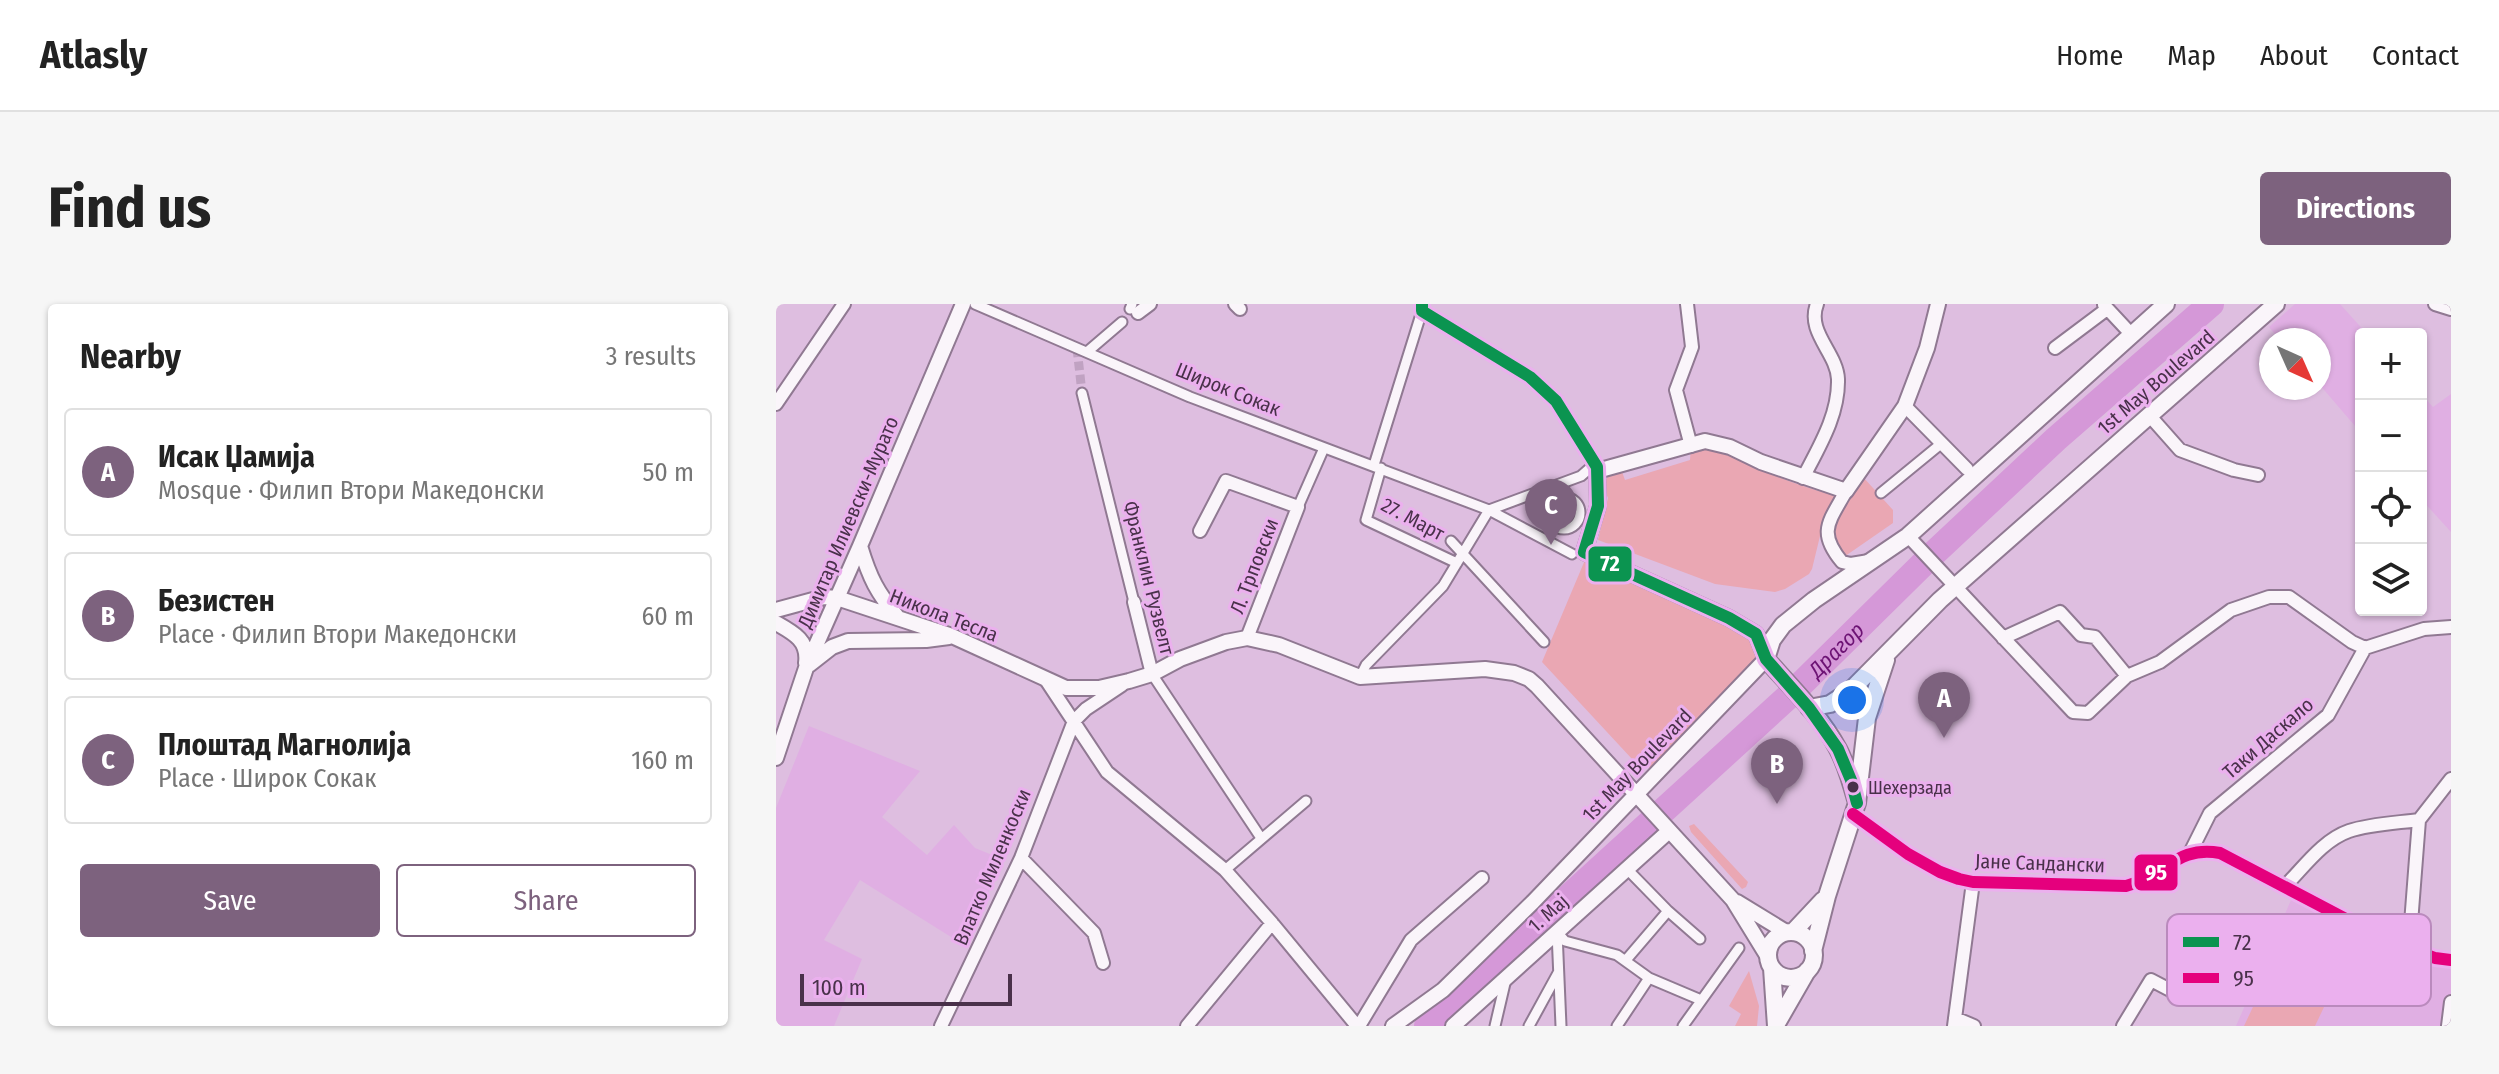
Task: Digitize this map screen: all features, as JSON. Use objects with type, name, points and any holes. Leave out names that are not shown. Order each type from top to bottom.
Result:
[{"type":"main road","name":"1st May Boulevard","points":[[1766,659],[1772,640],[1783,625],[1908,536],[2166,304]]},
{"type":"main road","name":"1st May Boulevard","points":[[1806,705],[1830,704],[1844,696],[1940,600],[2276,304]]},
{"type":"main road","points":[[1813,951],[1855,809],[1867,718],[1887,655]]},
{"type":"main road","points":[[1766,659],[1806,705],[1838,749],[1851,780],[1855,809]]},
{"type":"main road","points":[[1776,1026],[1768,950],[1774,939],[1790,932],[1827,896]]},
{"type":"main road","points":[[1776,1026],[1814,958],[1807,938],[1790,932]]},
{"type":"main road","points":[[1770,963],[1782,977],[1802,975],[1807,971]]},
{"type":"street","points":[[776,404],[844,304]]},
{"type":"street","name":"Димитар Илиевски-Мурато","points":[[776,758],[806,668],[963,304]]},
{"type":"street","name":"Широк Сокак","points":[[975,304],[1190,397],[1470,502],[1551,543],[1578,553]]},
{"type":"street","points":[[1133,309],[1150,304]]},
{"type":"street","points":[[1687,304],[1692,347],[1676,390],[1691,446]]},
{"type":"street","points":[[1803,478],[1829,425],[1838,377],[1816,323],[1814,312],[1817,304]]},
{"type":"street","points":[[1873,560],[1851,564],[1842,562],[1829,547],[1827,531],[1846,491],[1905,406],[1927,348],[1938,304]]},
{"type":"street","points":[[2435,304],[2451,309]]},
{"type":"street","points":[[2055,348],[2106,306],[2132,335]]},
{"type":"street","points":[[1378,466],[1422,307],[1530,377],[1556,401],[1594,469],[1598,506],[1578,553],[1729,618],[1756,634],[1766,659]]},
{"type":"street","points":[[1087,352],[1122,322]]},
{"type":"street","name":"Франклин Рузвелт","points":[[1082,393],[1152,674],[1261,838]]},
{"type":"street","points":[[1905,406],[1967,469]]},
{"type":"street","points":[[2149,415],[2180,450],[2234,470],[2258,475]]},
{"type":"street","points":[[1360,677],[1366,665],[1443,586],[1489,510],[1594,469],[1705,441],[1730,447],[1803,478],[1846,491]]},
{"type":"street","points":[[1881,493],[1942,443]]},
{"type":"street","name":"Л. Трповски","points":[[1247,638],[1324,448]]},
{"type":"street","name":"27. Март","points":[[1378,466],[1366,520],[1444,556],[1460,559]]},
{"type":"street","name":"Л. Трповски","points":[[1200,531],[1226,481],[1298,507]]},
{"type":"street","points":[[1556,486],[1560,498]]},
{"type":"street","points":[[1560,498],[1572,499],[1579,509],[1576,523],[1568,529],[1558,528],[1550,522],[1548,513],[1552,503],[1560,498]]},
{"type":"street","points":[[1579,509],[1591,507]]},
{"type":"street","points":[[1551,543],[1558,528]]},
{"type":"street","points":[[1908,536],[2073,712],[2088,713],[2127,676],[2160,662],[2231,610],[2269,597],[2289,597],[2365,648],[2424,629],[2451,627]]},
{"type":"street","points":[[1451,541],[1460,559],[1544,642]]},
{"type":"street","points":[[860,546],[877,592],[898,618]]},
{"type":"street","name":"Никола Тесла","points":[[776,610],[824,597],[837,598],[952,636],[1066,688],[1099,688],[1129,681],[1226,642],[1247,638]]},
{"type":"street","points":[[2003,638],[2060,612],[2081,635],[2095,637],[2127,676]]},
{"type":"street","points":[[776,623],[803,642],[806,668]]},
{"type":"street","points":[[806,668],[832,647],[848,641],[926,640],[952,636]]},
{"type":"street","points":[[1247,638],[1279,645],[1360,677],[1485,669],[1514,673],[1529,679],[1733,900],[1770,963]]},
{"type":"street","name":"Таки Даскало","points":[[2191,851],[2210,813],[2328,715],[2365,648]]},
{"type":"street","name":"1st May Boulevard","points":[[1393,1026],[1443,990],[1641,800],[1766,659]]},
{"type":"street","points":[[1046,680],[1107,772],[1225,870],[1358,1026],[1411,940],[1482,878]]},
{"type":"street","points":[[1074,721],[1086,709],[1129,681]]},
{"type":"street","name":"Влатко Миленкоски","points":[[941,1026],[1021,858],[1074,721]]},
{"type":"street","points":[[2412,914],[2419,820],[2451,779]]},
{"type":"street","points":[[1225,870],[1306,801]]},
{"type":"street","name":"Јане Сандански","points":[[1855,809],[1908,854],[1940,872],[1973,882],[2126,886],[2142,882],[2191,851]]},
{"type":"street","points":[[2286,885],[2332,840],[2348,832],[2419,820]]},
{"type":"street","name":"1. Мај","points":[[1453,1026],[1668,829]]},
{"type":"street","points":[[2191,851],[2220,853],[2339,914]]},
{"type":"street","points":[[1021,858],[1094,933],[1103,963]]},
{"type":"street","points":[[1627,869],[1700,939]]},
{"type":"street","points":[[1973,882],[1955,1022],[1974,1026]]},
{"type":"street","points":[[1733,900],[1790,932]]},
{"type":"street","points":[[1626,960],[1668,911]]},
{"type":"street","points":[[1187,1026],[1272,923]]},
{"type":"street","points":[[1557,932],[1565,941],[1606,951],[1626,960],[1649,978],[1701,1000]]},
{"type":"street","points":[[1557,932],[1561,1026]]},
{"type":"street","points":[[1683,1026],[1739,948]]},
{"type":"street","points":[[2431,955],[2451,960]]},
{"type":"street","points":[[1529,1026],[1560,969]]},
{"type":"street","points":[[1495,1026],[1506,977]]},
{"type":"street","points":[[1617,1026],[1649,978]]},
{"type":"street","points":[[2123,1026],[2151,980],[2167,988]]},
{"type":"street","points":[[2448,1026],[2451,1002]]},
{"type":"shaded area","points":[[2295,304],[2340,304],[2362,328],[2355,328],[2355,426],[2331,398],[2331,328],[2269,327]]},
{"type":"shaded area","points":[[2451,394],[2451,532],[2427,506],[2427,400],[2433,407]]},
{"type":"shaded area","points":[[1705,441],[1706,450],[1730,456],[1790,481],[1829,494],[1836,489],[1844,492],[1820,536],[1809,574],[1775,592],[1715,584],[1598,540],[1608,498],[1603,486],[1609,474],[1621,469],[1625,480],[1690,460],[1691,446]]},
{"type":"shaded area","points":[[1863,477],[1893,510],[1893,523],[1841,559],[1828,531]]},
{"type":"shaded area","points":[[1584,552],[1756,634],[1766,659],[1655,774],[1646,764],[1632,759],[1542,662],[1585,560]]},
{"type":"shaded area","points":[[809,726],[920,771],[882,817],[927,855],[954,825],[975,848],[1002,859],[967,947],[860,880],[824,940],[862,959],[834,1026],[776,1026],[776,808]]},
{"type":"shaded area","points":[[1694,824],[1748,882],[1746,887],[1742,889],[1691,832],[1689,826]]},
{"type":"shaded area","points":[[2295,891],[2338,914],[2285,914]]},
{"type":"shaded area","points":[[2431,954],[2451,960],[2448,1026],[2236,1026],[2245,1006],[2431,1006]]},
{"type":"shaded area","points":[[1749,971],[1759,1006],[1757,1026],[1735,1026],[1741,1014],[1729,1006]]},
{"type":"shaded area","points":[[2253,1006],[2324,1006],[2315,1026],[2244,1026]]},
{"type":"waterway","name":"Драгор","points":[[1427,1026],[1789,696],[2056,439],[2211,304]]},
{"type":"tunnel","points":[[1077,348],[1082,393]]},
{"type":"transit line","name":"72","points":[[1422,304],[1422,311],[1530,377],[1556,401],[1597,467],[1598,506],[1584,552],[1729,618],[1756,634],[1766,659],[1809,708],[1838,749],[1857,803]]},
{"type":"transit line","name":"95","points":[[1853,814],[1908,854],[1940,872],[1973,882],[2126,886],[2193,853],[2220,853],[2336,914]]},
{"type":"transit line","name":"95","points":[[2431,956],[2451,960]]},
{"type":"place","name":"Плоштад Магнолија","points":[[1551,545]]},
{"type":"place","name":"Исак Џамија","points":[[1944,738]]},
{"type":"place","name":"Шехерзада","points":[[1853,787]]},
{"type":"place","name":"Безистен","points":[[1777,804]]}]
